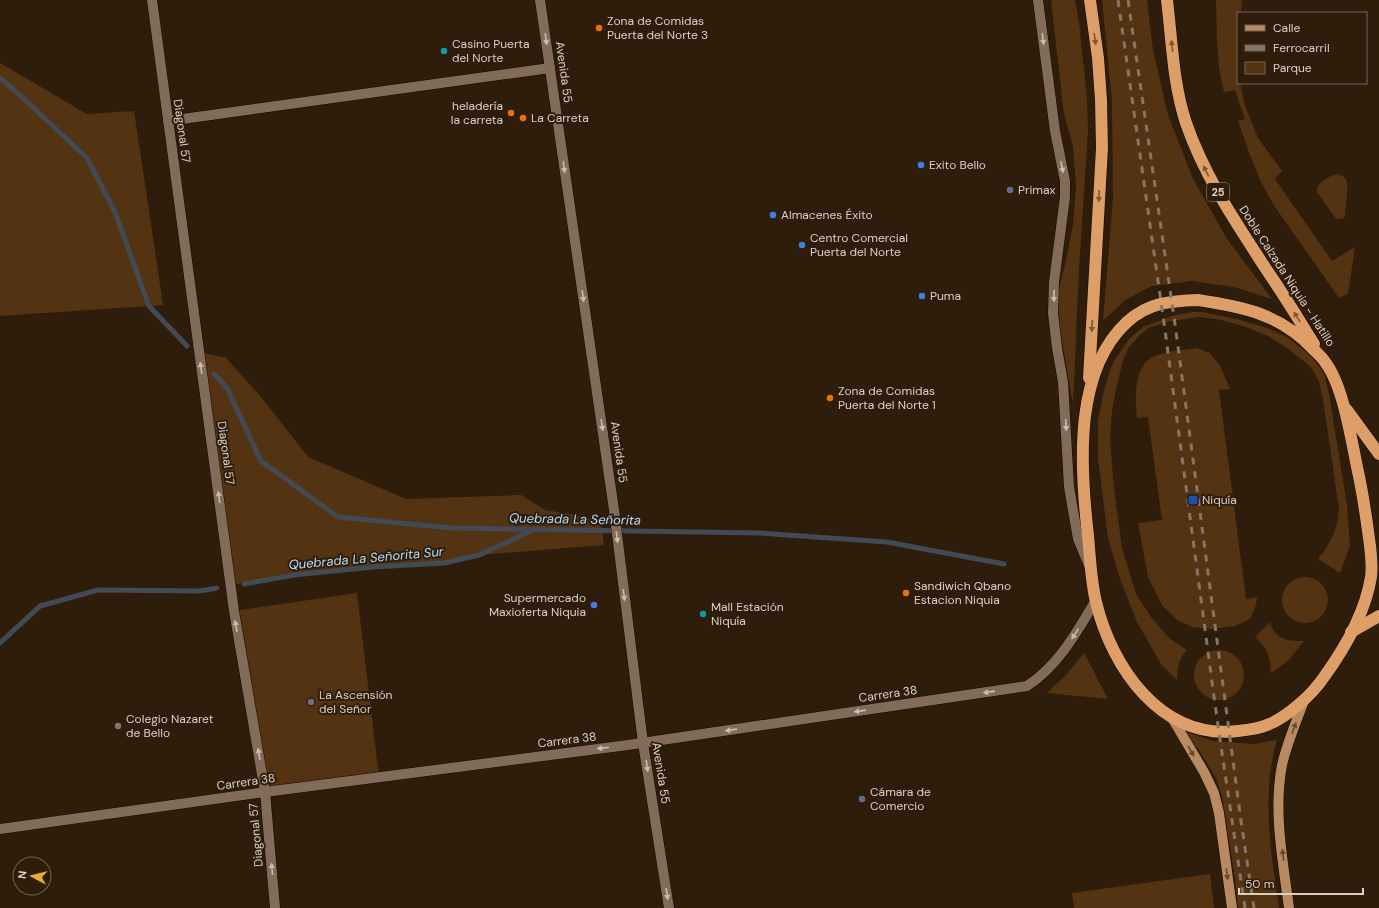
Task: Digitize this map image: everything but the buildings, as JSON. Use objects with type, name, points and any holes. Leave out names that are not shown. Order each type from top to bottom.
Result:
[{"type":"highway","name":"25","points":[[1088,398],[1096,368],[1112,339],[1128,321],[1142,311],[1167,301],[1198,300],[1234,305],[1266,315],[1290,328],[1325,362],[1338,388],[1353,448],[1365,505],[1371,553],[1371,575],[1366,596],[1339,656],[1321,682],[1304,701],[1268,725],[1250,730],[1230,732],[1206,730],[1172,718],[1148,700],[1122,666],[1108,639],[1096,600],[1085,507],[1083,462],[1102,148],[1102,100],[1090,0]]},
{"type":"highway","name":"Doble Calzada Niquia - Hatillo","points":[[1167,0],[1177,84],[1186,122],[1199,157],[1245,237],[1325,362]]},
{"type":"highway","name":"25","points":[[1342,404],[1379,454]]},
{"type":"highway","points":[[1351,632],[1379,616]]},
{"type":"main road","points":[[1289,908],[1280,836],[1278,810],[1279,790],[1282,764],[1304,701]]},
{"type":"main road","points":[[1172,718],[1204,772],[1214,793],[1219,813],[1232,908]]},
{"type":"street","name":"Diagonal 57","points":[[152,0],[234,611],[265,792],[275,908]]},
{"type":"street","name":"Avenida 55","points":[[540,0],[614,517],[643,742],[669,908]]},
{"type":"street","points":[[1038,0],[1055,131],[1065,181],[1065,197],[1054,282],[1053,313],[1063,382],[1069,487],[1078,539],[1092,573]]},
{"type":"street","points":[[168,121],[550,68]]},
{"type":"street","name":"Carrera 38","points":[[0,829],[643,742],[1027,686],[1037,680],[1052,666],[1076,633],[1096,600]]},
{"type":"green space","points":[[1051,0],[1075,0],[1079,22],[1087,97],[1088,131],[1079,269],[1073,404],[1060,330],[1058,292],[1073,225],[1076,186],[1073,146],[1064,114]]},
{"type":"green space","points":[[1102,0],[1147,0],[1153,50],[1168,115],[1193,179],[1227,239],[1272,299],[1234,287],[1192,281],[1152,286],[1125,300],[1103,321],[1113,198],[1112,101]]},
{"type":"green space","points":[[1216,0],[1242,0],[1241,12],[1237,12],[1237,84],[1240,84],[1245,106],[1258,138],[1282,171],[1275,179],[1332,261],[1355,247],[1348,294],[1339,298],[1273,204],[1261,182],[1238,121],[1245,119],[1235,90],[1224,92],[1219,68]]},
{"type":"green space","points":[[0,63],[87,114],[134,111],[163,305],[0,316]]},
{"type":"green space","points":[[1336,174],[1345,178],[1347,190],[1344,218],[1336,219],[1317,192],[1317,189],[1320,183]]},
{"type":"green space","points":[[1192,312],[1202,312],[1240,320],[1267,328],[1289,338],[1312,357],[1324,373],[1329,394],[1347,505],[1350,546],[1340,573],[1318,559],[1333,536],[1337,524],[1339,509],[1323,399],[1319,381],[1311,367],[1287,348],[1268,336],[1246,327],[1222,320],[1199,317],[1167,322],[1148,328],[1129,347],[1123,360],[1116,389],[1112,411],[1110,440],[1114,489],[1122,548],[1136,594],[1151,617],[1169,638],[1187,650],[1180,660],[1177,680],[1161,664],[1137,622],[1120,579],[1108,538],[1098,458],[1098,421],[1109,373],[1114,361],[1129,339],[1143,327],[1172,316]]},
{"type":"green space","points":[[1196,348],[1210,353],[1220,366],[1230,389],[1219,390],[1246,599],[1257,597],[1256,605],[1250,619],[1235,626],[1211,629],[1192,627],[1177,620],[1162,605],[1148,577],[1138,523],[1162,520],[1148,417],[1137,418],[1137,382],[1143,365],[1149,359],[1157,355]]},
{"type":"green space","points":[[199,352],[226,358],[261,397],[308,457],[406,499],[521,495],[545,510],[601,521],[604,545],[479,555],[444,563],[373,567],[294,575],[230,585]]},
{"type":"green space","points":[[1305,577],[1318,581],[1324,587],[1328,600],[1324,613],[1318,619],[1305,623],[1292,619],[1286,613],[1282,600],[1286,587],[1292,581]]},
{"type":"green space","points":[[357,593],[379,777],[265,792],[234,611]]},
{"type":"green space","points":[[1270,622],[1272,628],[1278,636],[1292,641],[1304,641],[1288,661],[1271,673],[1268,653],[1255,637]]},
{"type":"green space","points":[[1219,650],[1233,654],[1240,661],[1244,675],[1240,689],[1233,696],[1219,700],[1205,696],[1198,689],[1194,675],[1198,661],[1205,654]]},
{"type":"green space","points":[[1084,653],[1108,699],[1047,693],[1066,675]]},
{"type":"green space","points":[[1183,731],[1213,741],[1254,744],[1277,740],[1272,760],[1268,802],[1273,866],[1279,908],[1238,908],[1235,878],[1222,796],[1216,778],[1199,750]]},
{"type":"green space","points":[[1210,874],[1214,908],[1074,908],[1072,893]]},
{"type":"waterway","name":"Quebrada La Señorita","points":[[0,78],[87,158],[115,212],[149,306],[187,346]]},
{"type":"waterway","name":"Quebrada La Señorita","points":[[214,374],[227,388],[261,461],[338,517],[451,528],[759,533],[887,542],[1004,564]]},
{"type":"waterway","name":"Quebrada La Señorita Sur","points":[[244,584],[294,575],[373,567],[444,563],[479,555],[531,531]]},
{"type":"waterway","name":"Quebrada La Señorita Sur","points":[[0,643],[40,606],[98,590],[200,591],[217,588]]},
{"type":"railway","points":[[1118,0],[1165,330],[1217,719],[1245,908]]},
{"type":"railway","points":[[1128,0],[1175,324],[1241,821],[1254,908]]},
{"type":"place","name":"Zona de Comidas Puerta del Norte 3","points":[[599,28]]},
{"type":"place","name":"Casino Puerta del Norte","points":[[444,51]]},
{"type":"place","name":"heladería la carreta","points":[[511,113]]},
{"type":"place","name":"La Carreta","points":[[523,118]]},
{"type":"place","name":"Exito Bello","points":[[921,165]]},
{"type":"place","name":"Primax","points":[[1010,190]]},
{"type":"place","name":"Almacenes Éxito","points":[[773,215]]},
{"type":"place","name":"Centro Comercial Puerta del Norte","points":[[802,245]]},
{"type":"place","name":"Puma","points":[[922,296]]},
{"type":"place","name":"Zona de Comidas Puerta del Norte 1","points":[[830,398]]},
{"type":"place","name":"Niquía","points":[[1193,500]]},
{"type":"place","name":"Sandiwich Qbano Estacion Niquia","points":[[906,593]]},
{"type":"place","name":"Supermercado Maxioferta Niquia","points":[[594,605]]},
{"type":"place","name":"Mall Estación Niquía","points":[[703,614]]},
{"type":"place","name":"La Ascensión del Señor","points":[[311,702]]},
{"type":"place","name":"Colegio Nazaret de Bello","points":[[118,726]]},
{"type":"place","name":"Cámara de Comercio","points":[[862,799]]}]
